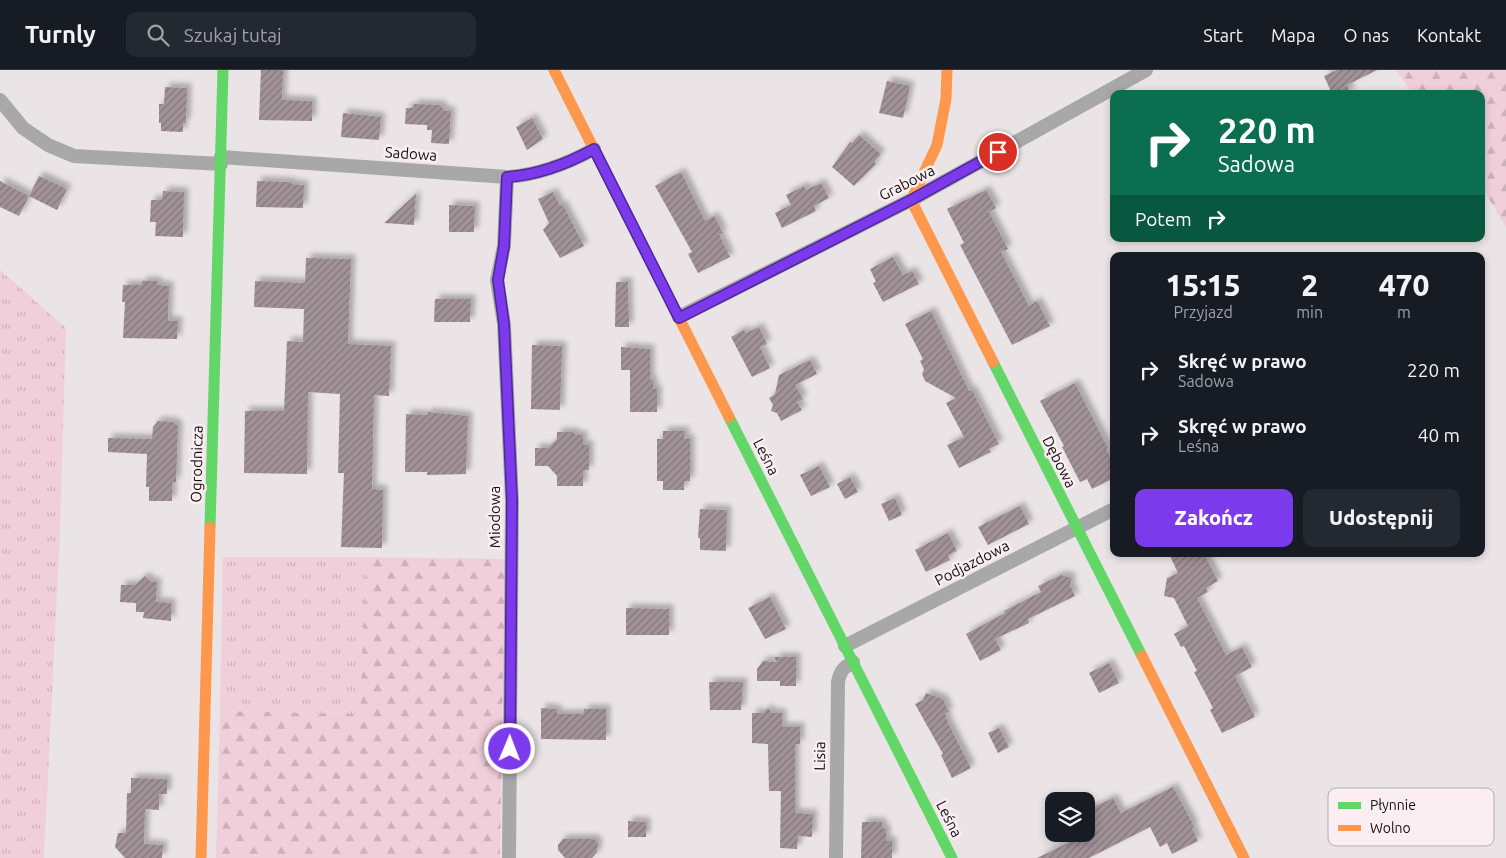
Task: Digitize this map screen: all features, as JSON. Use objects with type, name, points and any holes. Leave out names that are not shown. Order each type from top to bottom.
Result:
[{"type":"street","name":"Ogrodnicza","points":[[202,858],[223,70]]},
{"type":"street","name":"Leśna","points":[[554,70],[952,858]]},
{"type":"street","points":[[911,200],[937,144],[946,99],[946,70]]},
{"type":"street","name":"Grabowa","points":[[679,318],[911,200],[1146,70]]},
{"type":"street","name":"Sadowa","points":[[0,100],[23,128],[48,145],[74,156],[221,160],[507,177],[525,176],[576,159],[594,149]]},
{"type":"street","name":"Miodowa","points":[[507,177],[504,246],[498,280],[504,324],[512,501],[509,858]]},
{"type":"street","name":"Dębowa","points":[[911,200],[1244,858]]},
{"type":"street","name":"Podjazdowa","points":[[845,646],[1110,511]]},
{"type":"street","name":"Lisia","points":[[836,858],[838,682],[839,674],[853,662]]},
{"type":"green space","points":[[1396,70],[1506,70],[1506,227],[1485,193],[1485,90],[1410,90]]},
{"type":"green space","points":[[0,270],[66,328],[60,531],[44,858],[0,858]]},
{"type":"green space","points":[[223,557],[366,557],[360,714],[220,711]]},
{"type":"green space","points":[[366,557],[505,559],[500,858],[216,858],[220,711],[360,714]]},
{"type":"building","points":[[261,70],[283,70],[282,100],[312,101],[312,121],[259,120]]},
{"type":"building","points":[[1337,70],[1377,70],[1347,85],[1349,90],[1330,90],[1324,76]]},
{"type":"building","points":[[887,81],[910,86],[903,118],[879,113]]},
{"type":"building","points":[[165,87],[187,88],[186,123],[183,123],[183,132],[161,131],[159,104],[164,104]]},
{"type":"building","points":[[414,104],[440,105],[445,111],[451,111],[449,144],[431,143],[432,130],[427,130],[427,125],[405,124],[406,108],[413,108]]},
{"type":"building","points":[[343,113],[381,117],[379,140],[341,137]]},
{"type":"building","points":[[532,118],[543,139],[527,150],[516,127]]},
{"type":"building","points":[[859,135],[881,154],[874,162],[876,164],[854,186],[832,167],[850,142],[852,143]]},
{"type":"building","points":[[681,172],[705,221],[714,216],[723,233],[719,234],[730,257],[698,273],[688,254],[692,252],[655,186]]},
{"type":"building","points":[[39,176],[67,189],[57,210],[29,196]]},
{"type":"building","points":[[0,181],[29,196],[19,216],[0,207]]},
{"type":"building","points":[[257,181],[291,182],[291,184],[304,185],[303,208],[256,207]]},
{"type":"building","points":[[821,183],[829,198],[814,206],[816,211],[782,228],[775,213],[791,205],[786,195],[804,186],[806,190]]},
{"type":"building","points":[[986,190],[996,208],[989,212],[1008,249],[1001,252],[1029,306],[1037,301],[1050,326],[1012,345],[960,245],[964,243],[947,209]]},
{"type":"building","points":[[163,191],[184,192],[183,237],[155,236],[156,222],[150,222],[151,200],[162,200]]},
{"type":"building","points":[[553,192],[560,206],[563,205],[584,246],[560,258],[543,230],[549,223],[538,199]]},
{"type":"building","points":[[416,194],[414,225],[384,223]]},
{"type":"building","points":[[449,205],[475,206],[474,232],[449,232]]},
{"type":"building","points":[[893,257],[903,275],[912,271],[919,284],[883,302],[873,283],[876,282],[870,269]]},
{"type":"building","points":[[306,258],[351,259],[348,344],[391,346],[389,396],[374,395],[372,489],[383,490],[382,548],[341,547],[344,473],[338,473],[340,394],[308,392],[307,474],[244,473],[245,411],[284,411],[287,341],[303,342],[304,309],[254,307],[255,281],[305,283]]},
{"type":"building","points":[[142,281],[157,281],[157,285],[169,286],[168,321],[178,321],[177,339],[123,338],[125,302],[122,302],[123,285],[142,285]]},
{"type":"building","points":[[616,282],[628,282],[629,327],[615,327]]},
{"type":"building","points":[[435,299],[471,299],[470,322],[434,322]]},
{"type":"building","points":[[931,311],[969,391],[972,390],[999,444],[989,449],[991,452],[959,468],[947,445],[964,437],[946,403],[956,398],[925,381],[922,374],[924,369],[920,361],[923,359],[905,324]]},
{"type":"building","points":[[759,327],[767,344],[760,347],[770,368],[752,377],[731,337],[744,330],[746,333]]},
{"type":"building","points":[[532,345],[562,346],[560,410],[531,409]]},
{"type":"building","points":[[621,347],[650,349],[650,380],[653,380],[653,389],[657,389],[657,412],[630,412],[630,370],[621,370]]},
{"type":"building","points":[[810,360],[817,374],[795,385],[803,399],[797,402],[802,410],[781,421],[777,413],[771,411],[773,405],[769,398],[775,394],[779,375]]},
{"type":"building","points":[[1075,383],[1108,448],[1106,449],[1110,457],[1110,480],[1092,489],[1087,479],[1080,482],[1062,447],[1064,446],[1040,401]]},
{"type":"building","points":[[428,412],[468,416],[466,474],[427,475],[427,472],[405,472],[406,414],[428,415]]},
{"type":"building","points":[[158,421],[173,422],[178,426],[176,482],[172,482],[172,501],[149,501],[149,487],[146,487],[147,454],[108,452],[108,438],[152,439],[153,427]]},
{"type":"building","points":[[663,431],[685,431],[684,439],[690,439],[690,481],[684,481],[684,490],[663,490],[663,481],[657,481],[657,439],[663,439]]},
{"type":"building","points":[[557,432],[573,432],[576,435],[583,435],[583,445],[589,445],[589,470],[583,470],[583,486],[557,486],[557,476],[548,466],[535,466],[535,448],[548,448],[557,439]]},
{"type":"building","points":[[819,466],[830,487],[811,496],[800,475]]},
{"type":"building","points":[[850,477],[858,492],[845,499],[837,484]]},
{"type":"building","points":[[895,498],[902,515],[889,521],[881,504]]},
{"type":"building","points":[[1020,506],[1029,524],[988,545],[978,527]]},
{"type":"building","points":[[700,509],[727,510],[726,551],[700,550],[700,538],[698,538]]},
{"type":"building","points":[[948,533],[957,551],[948,555],[950,560],[926,572],[915,550]]},
{"type":"building","points":[[1170,557],[1206,557],[1218,581],[1206,588],[1208,592],[1197,598],[1226,655],[1242,647],[1252,667],[1235,676],[1255,717],[1222,733],[1210,710],[1213,708],[1194,672],[1197,671],[1184,646],[1181,647],[1174,634],[1188,626],[1174,598],[1164,596],[1167,578],[1178,573]]},
{"type":"building","points":[[1061,575],[1072,578],[1070,585],[1075,596],[1028,619],[1029,623],[995,639],[1001,650],[980,661],[966,634],[1005,613],[1004,611],[1041,592],[1038,586]]},
{"type":"building","points":[[145,576],[151,582],[157,582],[156,602],[171,603],[171,621],[143,618],[144,612],[136,612],[136,603],[120,602],[121,585],[135,585]]},
{"type":"building","points":[[770,597],[786,629],[765,639],[748,608]]},
{"type":"building","points":[[626,608],[669,609],[669,635],[626,635]]},
{"type":"building","points":[[774,657],[796,657],[796,686],[780,686],[780,681],[757,681],[757,669],[763,661],[777,662]]},
{"type":"building","points":[[1109,663],[1119,683],[1099,693],[1089,673]]},
{"type":"building","points":[[709,682],[743,682],[741,710],[710,710]]},
{"type":"building","points":[[926,693],[943,699],[949,712],[945,713],[948,723],[971,768],[952,778],[941,755],[943,754],[915,704],[923,700]]},
{"type":"building","points":[[541,708],[557,709],[557,714],[584,714],[584,709],[606,709],[606,740],[541,739]]},
{"type":"building","points":[[768,708],[772,713],[782,713],[782,727],[800,727],[800,744],[795,744],[795,813],[813,814],[812,837],[798,836],[797,849],[780,848],[781,791],[769,791],[768,744],[752,743],[752,713],[763,713]]},
{"type":"building","points":[[999,728],[1009,747],[998,753],[988,733]]},
{"type":"building","points":[[131,778],[167,779],[167,794],[159,794],[159,810],[145,809],[144,844],[163,845],[162,858],[125,858],[115,847],[118,833],[126,833],[127,793],[131,793]]},
{"type":"building","points":[[1173,787],[1194,826],[1192,828],[1198,841],[1172,854],[1167,843],[1160,847],[1150,827],[1089,858],[1037,858],[1070,842],[1095,842],[1095,807],[1113,798],[1121,813]]},
{"type":"building","points":[[628,821],[646,822],[646,837],[628,837]]},
{"type":"building","points":[[862,822],[882,822],[882,828],[886,829],[886,841],[892,841],[892,858],[861,858]]},
{"type":"building","points":[[563,839],[594,839],[598,843],[597,852],[592,858],[565,858],[558,850],[558,845]]},
{"type":"traffic: fast","points":[[210,527],[223,70]]},
{"type":"traffic: fast","points":[[993,362],[1142,656]]},
{"type":"traffic: fast","points":[[729,417],[952,858]]},
{"type":"traffic: slow","points":[[554,70],[729,417]]},
{"type":"traffic: slow","points":[[947,70],[946,99],[937,145],[911,200],[993,362]]},
{"type":"traffic: slow","points":[[201,858],[210,527]]},
{"type":"traffic: slow","points":[[1142,656],[1244,858]]},
{"type":"route","points":[[510,749],[512,501],[504,324],[498,280],[504,246],[507,177],[525,176],[576,159],[594,149],[679,318],[911,200],[998,152]]}]
